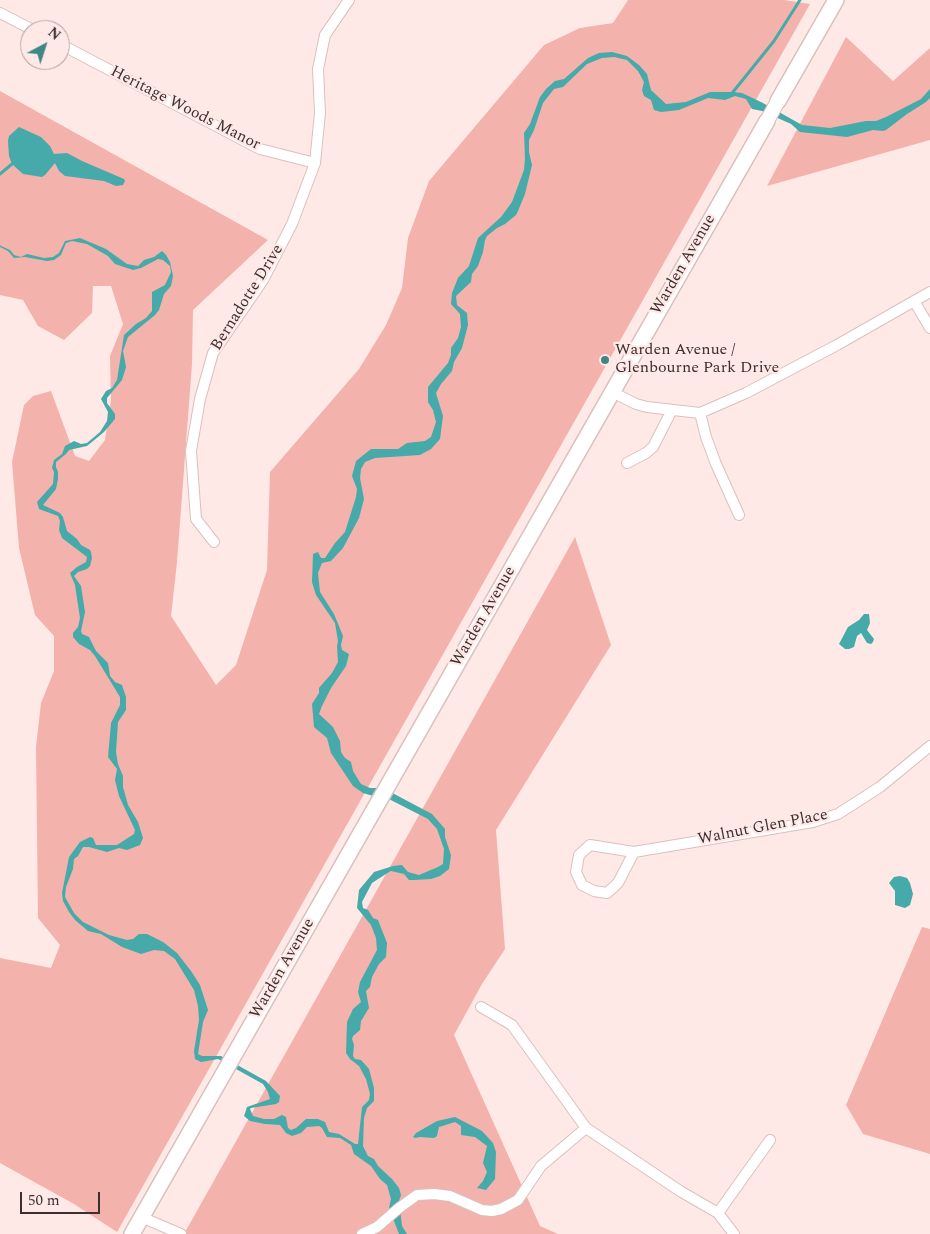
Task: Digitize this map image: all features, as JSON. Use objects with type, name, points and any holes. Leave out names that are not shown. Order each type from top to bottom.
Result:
[{"type":"main road","name":"Warden Avenue","points":[[132,1234],[836,0]]},
{"type":"street","name":"Bernadotte Drive","points":[[214,542],[196,519],[191,451],[200,399],[213,354],[263,280],[292,224],[315,163],[320,113],[318,69],[325,35],[350,0]]},
{"type":"street","points":[[0,13],[20,23]]},
{"type":"street","name":"Heritage Woods Manor","points":[[70,49],[260,149],[315,163]]},
{"type":"street","points":[[612,392],[636,404],[700,413],[746,393],[837,345],[930,292]]},
{"type":"street","points":[[914,301],[930,328]]},
{"type":"street","points":[[627,463],[646,454],[652,447],[672,410]]},
{"type":"street","points":[[700,413],[716,464],[739,515]]},
{"type":"street","name":"Walnut Glen Place","points":[[634,852],[618,883],[607,893],[594,891],[582,885],[576,872],[580,855],[590,844],[634,852],[813,822],[838,814],[880,787],[930,746]]},
{"type":"street","points":[[481,1007],[512,1025],[586,1128],[680,1191],[718,1213],[734,1234]]},
{"type":"street","points":[[362,1234],[376,1227],[417,1195],[434,1194],[450,1196],[482,1210],[492,1211],[501,1209],[518,1200],[541,1166],[586,1128]]},
{"type":"street","points":[[718,1213],[770,1140]]},
{"type":"street","points":[[141,1217],[181,1234]]},
{"type":"shaded area","points":[[628,0],[784,0],[810,4],[117,1232],[74,1204],[0,1163],[0,958],[51,968],[60,945],[38,918],[36,747],[41,703],[54,671],[54,636],[35,615],[19,548],[12,462],[24,405],[33,396],[51,391],[75,456],[89,461],[105,440],[111,400],[110,356],[123,324],[111,286],[93,286],[92,313],[64,340],[38,326],[23,300],[0,295],[0,91],[268,240],[193,310],[192,364],[171,616],[216,685],[236,665],[267,570],[270,472],[359,369],[386,325],[402,288],[408,238],[429,181],[544,45],[580,28],[613,23]]},
{"type":"shaded area","points":[[846,37],[893,81],[930,48],[930,140],[767,186]]},
{"type":"shaded area","points":[[575,537],[611,645],[496,830],[505,949],[482,984],[454,1035],[540,1226],[558,1234],[184,1234]]},
{"type":"shaded area","points":[[922,927],[930,929],[930,1154],[863,1134],[846,1105]]},
{"type":"water","points":[[612,52],[627,56],[639,65],[647,74],[651,90],[666,104],[686,102],[710,92],[742,93],[802,125],[830,128],[866,121],[876,121],[921,99],[930,89],[930,98],[886,130],[873,130],[847,137],[800,132],[791,124],[762,111],[752,109],[746,99],[735,96],[725,100],[708,98],[679,110],[661,112],[654,110],[651,100],[644,96],[642,90],[644,82],[638,71],[627,60],[614,57],[602,58],[587,64],[563,87],[554,89],[543,103],[529,140],[532,165],[525,194],[518,211],[505,224],[487,236],[478,266],[472,274],[471,282],[456,296],[457,305],[467,313],[468,325],[462,348],[454,362],[452,371],[436,393],[443,416],[440,439],[431,449],[420,455],[375,458],[365,462],[361,469],[360,478],[364,499],[359,518],[343,548],[331,561],[322,563],[318,573],[320,592],[334,614],[343,636],[342,650],[349,654],[346,666],[331,688],[319,714],[333,727],[340,741],[341,752],[351,762],[353,771],[361,784],[370,788],[383,788],[432,814],[445,829],[445,837],[451,855],[449,869],[440,876],[431,879],[409,880],[404,874],[389,872],[372,883],[362,902],[363,908],[368,910],[373,918],[378,920],[387,943],[386,957],[379,964],[372,977],[370,987],[366,991],[369,1008],[361,1021],[360,1030],[352,1039],[354,1045],[353,1056],[355,1059],[361,1060],[369,1069],[374,1088],[374,1101],[367,1108],[364,1118],[363,1146],[368,1156],[374,1159],[378,1166],[399,1188],[402,1226],[407,1234],[399,1234],[389,1208],[391,1199],[387,1185],[371,1166],[354,1154],[351,1145],[340,1138],[327,1137],[319,1126],[307,1127],[301,1133],[292,1136],[286,1133],[280,1125],[250,1121],[244,1116],[247,1107],[270,1099],[263,1084],[218,1059],[201,1062],[195,1059],[194,1051],[199,1020],[198,1006],[194,990],[175,959],[164,951],[154,950],[141,954],[122,947],[101,934],[88,931],[75,920],[63,901],[62,893],[69,857],[80,842],[90,837],[93,838],[96,845],[117,845],[134,834],[135,830],[119,796],[115,780],[117,769],[108,757],[111,723],[120,705],[120,697],[95,656],[73,637],[80,618],[75,585],[70,573],[86,562],[87,557],[62,538],[59,530],[60,521],[58,516],[39,509],[37,502],[53,484],[54,472],[52,468],[54,460],[62,454],[65,446],[74,441],[81,444],[87,443],[100,432],[107,421],[108,412],[101,399],[117,380],[124,335],[152,311],[152,292],[165,285],[171,272],[170,266],[163,260],[158,259],[133,270],[115,264],[108,256],[87,244],[72,241],[66,243],[61,255],[54,260],[47,261],[25,257],[14,258],[0,245],[10,250],[14,255],[21,257],[27,254],[44,258],[53,257],[59,253],[65,241],[80,238],[106,249],[127,264],[138,266],[144,260],[154,257],[162,251],[170,262],[173,276],[171,286],[164,294],[159,310],[128,337],[123,351],[126,367],[122,380],[107,398],[107,403],[115,414],[115,419],[104,432],[87,446],[69,450],[56,462],[58,479],[56,489],[43,505],[60,513],[67,531],[91,552],[90,566],[74,576],[81,586],[85,612],[81,631],[82,634],[89,637],[96,651],[108,663],[110,676],[115,682],[122,685],[126,697],[126,710],[118,722],[116,752],[123,776],[123,787],[128,805],[138,822],[143,838],[140,845],[127,850],[119,848],[107,852],[83,847],[74,859],[65,897],[74,913],[83,922],[109,935],[127,940],[133,939],[139,934],[147,934],[163,942],[177,953],[200,985],[208,1010],[203,1022],[198,1054],[202,1056],[221,1056],[266,1081],[280,1096],[279,1102],[276,1104],[251,1108],[253,1116],[274,1119],[282,1115],[286,1117],[288,1128],[291,1130],[306,1119],[318,1119],[325,1122],[329,1132],[339,1134],[358,1144],[362,1107],[369,1100],[370,1094],[366,1079],[359,1066],[346,1053],[347,1022],[353,1009],[361,1002],[358,992],[360,982],[377,950],[376,938],[371,925],[357,908],[359,890],[374,872],[393,866],[402,865],[408,872],[419,875],[438,867],[443,864],[444,849],[437,829],[428,819],[379,794],[373,796],[363,793],[353,786],[331,753],[327,738],[314,727],[312,704],[319,693],[319,688],[332,673],[338,662],[338,641],[335,623],[316,595],[312,582],[313,554],[318,552],[321,558],[325,558],[345,532],[356,497],[357,489],[352,476],[356,461],[371,449],[398,449],[407,443],[425,441],[431,437],[436,422],[433,410],[428,402],[428,387],[448,363],[451,348],[458,338],[461,327],[460,314],[451,304],[452,293],[458,278],[469,266],[478,238],[501,217],[512,202],[524,170],[524,133],[530,124],[540,97],[555,81],[564,79],[588,58],[599,53]]},
{"type":"water","points":[[19,127],[41,137],[50,146],[54,154],[67,153],[124,179],[123,185],[116,186],[104,181],[65,176],[59,171],[55,163],[42,177],[23,174],[12,164],[9,156],[9,136]]},
{"type":"water","points":[[864,614],[869,614],[870,623],[867,630],[874,639],[873,642],[871,644],[867,643],[861,633],[857,636],[854,647],[845,649],[839,644],[848,627],[859,620]]},
{"type":"water","points":[[894,877],[907,878],[913,894],[910,905],[905,908],[895,905],[895,891],[889,883]]},
{"type":"water","points":[[455,1117],[482,1131],[493,1143],[496,1152],[495,1179],[486,1190],[477,1188],[487,1172],[483,1163],[487,1146],[475,1137],[461,1135],[461,1126],[455,1122],[439,1127],[437,1136],[434,1138],[413,1137],[416,1133],[437,1121]]},
{"type":"waterway","points":[[733,92],[774,41],[800,0]]},
{"type":"waterway","points":[[0,174],[12,164]]},
{"type":"place","name":"Warden Avenue / Glenbourne Park Drive","points":[[605,360]]}]
